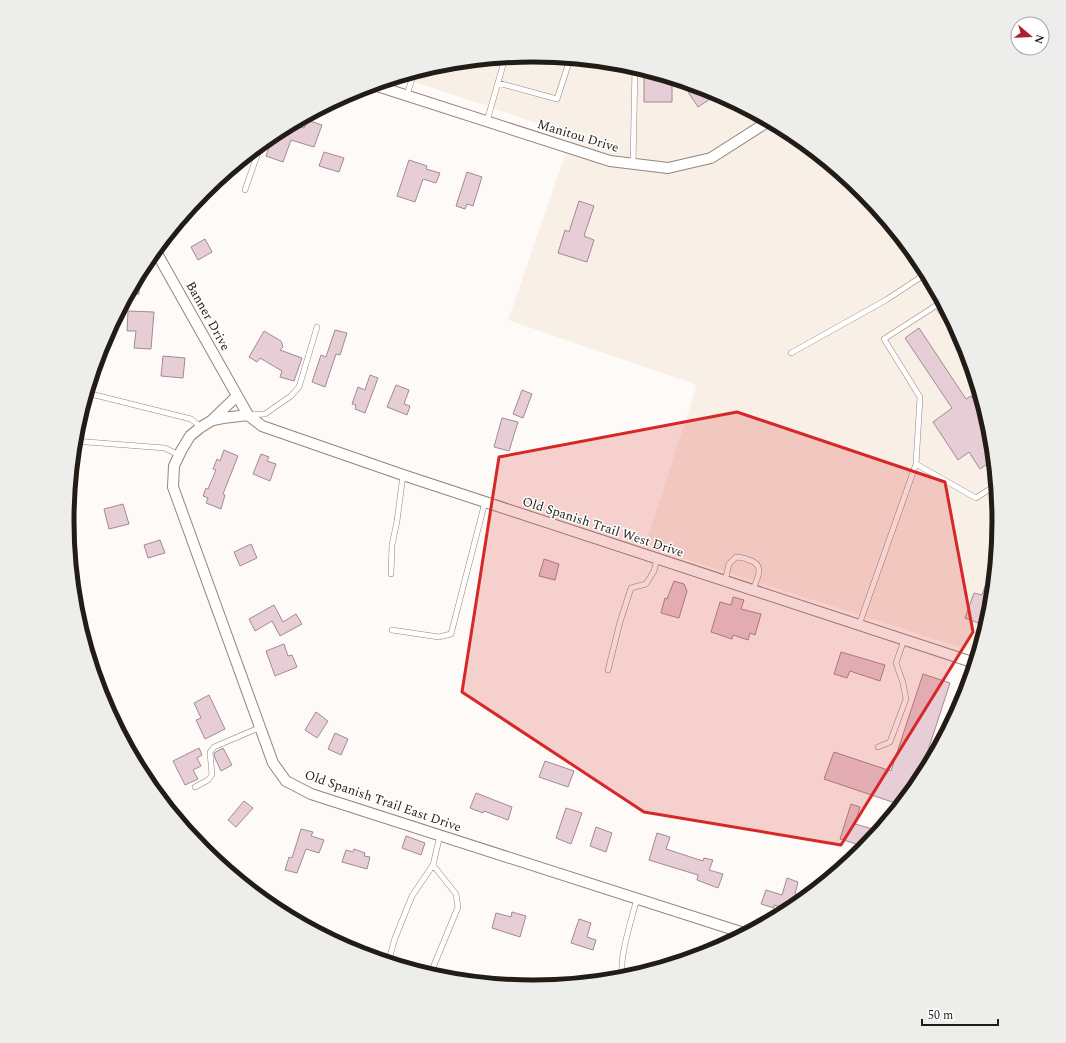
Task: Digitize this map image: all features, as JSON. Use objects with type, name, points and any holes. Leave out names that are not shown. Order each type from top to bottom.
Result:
[{"type":"street","name":"Manitou Drive","points":[[382,87],[610,161],[668,168],[711,158],[764,124]]},
{"type":"street","name":"Banner Drive","points":[[159,255],[237,396]]},
{"type":"street","name":"Old Spanish Trail West Drive","points":[[237,396],[248,415],[262,426],[403,475],[970,661]]},
{"type":"street","name":"Old Spanish Trail East Drive","points":[[237,396],[211,421],[190,436],[174,466],[173,487],[274,763],[286,780],[311,794],[740,932]]},
{"type":"street","points":[[211,421],[248,415]]},
{"type":"lane","points":[[487,121],[504,63]]},
{"type":"lane","points":[[498,83],[557,98],[568,64]]},
{"type":"lane","points":[[633,164],[635,74]]},
{"type":"lane","points":[[407,95],[412,79]]},
{"type":"lane","points":[[245,190],[258,154]]},
{"type":"lane","points":[[791,352],[886,300],[922,277]]},
{"type":"lane","points":[[859,625],[916,464],[920,397],[884,339],[937,305],[940,309]]},
{"type":"lane","points":[[248,415],[265,414],[291,396],[299,387],[317,327]]},
{"type":"lane","points":[[92,394],[191,419],[201,427]]},
{"type":"lane","points":[[80,441],[165,448],[179,455]]},
{"type":"lane","points":[[916,464],[976,498],[992,488]]},
{"type":"lane","points":[[391,574],[392,545],[397,521],[403,475]]},
{"type":"lane","points":[[392,630],[439,637],[451,634],[485,502]]},
{"type":"lane","points":[[725,581],[730,564],[736,557],[754,561],[759,570],[753,590]]},
{"type":"lane","points":[[608,670],[620,622],[631,588],[646,584],[654,571],[657,559]]},
{"type":"lane","points":[[878,747],[890,742],[906,699],[903,683],[896,663],[904,640]]},
{"type":"lane","points":[[194,787],[208,780],[212,775],[210,752],[214,747],[261,727]]},
{"type":"lane","points":[[389,958],[395,938],[412,896],[433,865],[440,835]]},
{"type":"lane","points":[[432,969],[458,908],[456,894],[433,865]]},
{"type":"lane","points":[[622,972],[622,958],[637,898]]},
{"type":"highlighted area","points":[[737,412],[945,482],[973,632],[841,845],[644,812],[462,692],[499,457]]},
{"type":"shaded area","points":[[533,62],[593,66],[623,71],[681,86],[736,109],[788,139],[836,176],[858,197],[898,242],[931,292],[958,346],[977,403],[984,432],[992,491],[992,552],[984,611],[973,652],[645,546],[697,385],[508,320],[572,135],[408,80],[443,71],[473,66]]},
{"type":"building","points":[[644,76],[672,84],[672,102],[644,102]]},
{"type":"building","points":[[691,90],[712,98],[698,107],[688,92]]},
{"type":"building","points":[[309,121],[322,125],[314,147],[291,140],[283,162],[266,156],[269,145],[299,126],[304,128],[306,122]]},
{"type":"building","points":[[324,152],[344,158],[339,172],[319,166]]},
{"type":"building","points":[[409,160],[427,166],[426,169],[440,173],[436,183],[423,179],[415,202],[397,196]]},
{"type":"building","points":[[467,172],[482,177],[473,206],[467,204],[465,209],[456,206]]},
{"type":"building","points":[[579,201],[594,206],[584,236],[594,240],[587,262],[558,253],[565,230],[569,232]]},
{"type":"building","points":[[205,239],[212,252],[198,260],[191,247]]},
{"type":"building","points":[[139,285],[139,294],[134,294]]},
{"type":"building","points":[[128,311],[154,312],[151,349],[134,348],[136,331],[127,331]]},
{"type":"building","points":[[919,328],[966,399],[971,396],[972,398],[975,396],[984,432],[989,463],[980,469],[969,452],[958,460],[933,422],[952,408],[905,338]]},
{"type":"building","points":[[335,330],[347,333],[340,355],[336,354],[325,387],[312,382],[321,355],[326,357]]},
{"type":"building","points":[[264,331],[281,341],[283,347],[280,350],[302,358],[294,381],[280,377],[282,371],[260,358],[257,362],[249,357]]},
{"type":"building","points":[[163,356],[185,358],[183,378],[161,376]]},
{"type":"building","points":[[370,375],[378,378],[365,413],[355,409],[356,405],[352,404],[358,387],[365,390]]},
{"type":"building","points":[[396,385],[409,390],[404,404],[410,406],[407,415],[387,407]]},
{"type":"building","points":[[522,390],[532,394],[523,418],[513,414]]},
{"type":"building","points":[[502,418],[518,422],[509,451],[494,447]]},
{"type":"building","points":[[224,450],[238,456],[223,494],[225,495],[221,509],[206,503],[208,498],[203,496],[206,488],[208,489],[216,470],[213,469],[217,459],[220,461]]},
{"type":"building","points":[[261,454],[269,457],[267,461],[276,464],[270,481],[253,474]]},
{"type":"building","points":[[123,504],[129,524],[109,529],[104,509]]},
{"type":"building","points":[[160,540],[165,553],[148,558],[144,545]]},
{"type":"building","points":[[251,544],[257,558],[240,566],[234,552]]},
{"type":"building","points":[[544,559],[559,564],[555,580],[539,576]]},
{"type":"building","points":[[990,572],[981,624],[965,618],[974,593],[982,595]]},
{"type":"building","points":[[674,581],[684,584],[687,591],[679,618],[661,613],[665,598],[667,599]]},
{"type":"building","points":[[733,597],[744,600],[741,609],[761,614],[755,635],[750,633],[748,640],[733,635],[732,639],[711,632],[720,602],[731,605]]},
{"type":"building","points":[[274,605],[283,622],[296,614],[302,624],[280,636],[272,621],[255,631],[249,619]]},
{"type":"building","points":[[284,644],[288,656],[292,655],[297,667],[275,676],[266,651]]},
{"type":"building","points":[[841,652],[885,665],[880,681],[850,671],[847,678],[834,674]]},
{"type":"building","points":[[923,674],[950,683],[924,762],[896,803],[824,779],[834,752],[891,771]]},
{"type":"building","points":[[209,695],[225,729],[205,739],[196,720],[201,718],[194,703]]},
{"type":"building","points":[[316,712],[328,721],[317,738],[305,730]]},
{"type":"building","points":[[335,733],[348,739],[341,755],[328,749]]},
{"type":"building","points":[[199,748],[202,755],[197,758],[201,766],[193,770],[198,779],[185,785],[173,761]]},
{"type":"building","points":[[223,748],[232,765],[221,771],[214,753]]},
{"type":"building","points":[[545,761],[574,771],[568,787],[539,777]]},
{"type":"building","points":[[476,793],[512,807],[508,820],[484,811],[483,813],[470,808]]},
{"type":"building","points":[[244,801],[253,808],[236,827],[228,820]]},
{"type":"building","points":[[851,804],[860,807],[855,824],[873,830],[859,845],[840,839]]},
{"type":"building","points":[[566,808],[582,813],[571,844],[556,838]]},
{"type":"building","points":[[596,827],[612,833],[606,852],[590,846]]},
{"type":"building","points":[[301,829],[313,832],[311,836],[324,840],[319,853],[306,849],[297,873],[285,870],[289,857],[292,858]]},
{"type":"building","points":[[657,833],[670,837],[666,849],[703,861],[704,858],[713,860],[709,870],[723,874],[718,888],[697,880],[698,875],[649,860]]},
{"type":"building","points":[[406,836],[425,843],[421,855],[402,848]]},
{"type":"building","points":[[354,849],[365,853],[364,856],[370,857],[367,869],[342,862],[346,850],[353,852]]},
{"type":"building","points":[[787,878],[798,882],[795,894],[800,896],[782,907],[774,905],[774,908],[761,904],[766,890],[782,895]]},
{"type":"building","points":[[512,912],[526,916],[520,937],[492,928],[496,913],[511,917]]},
{"type":"building","points":[[579,919],[591,923],[587,937],[596,940],[593,950],[571,943]]}]
